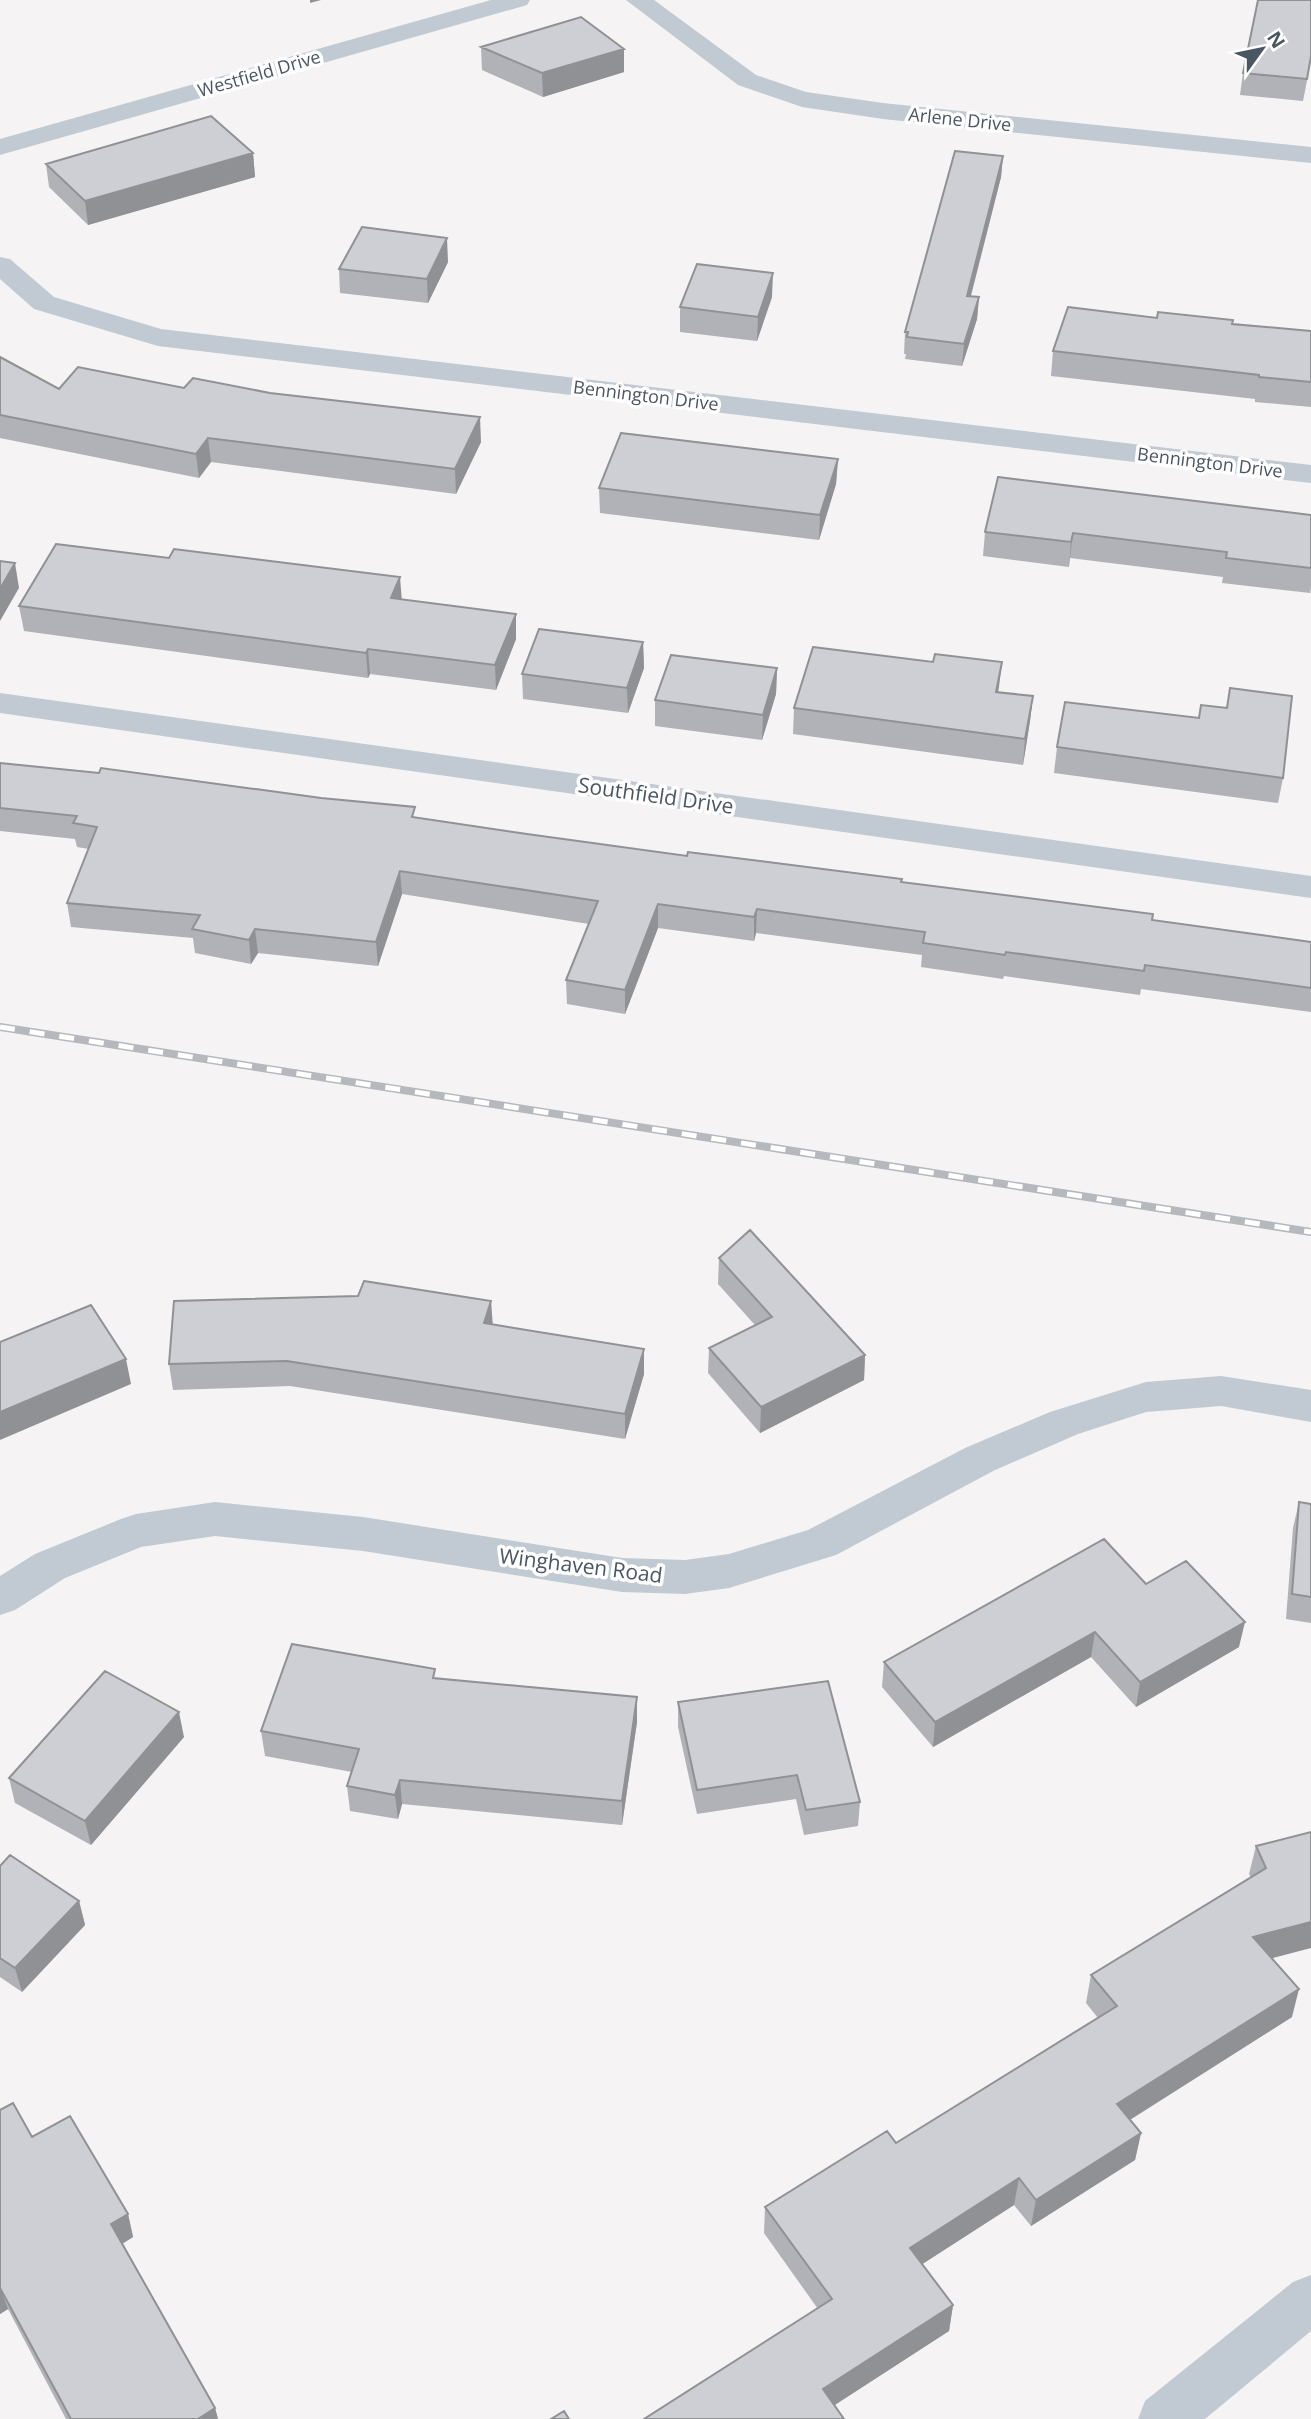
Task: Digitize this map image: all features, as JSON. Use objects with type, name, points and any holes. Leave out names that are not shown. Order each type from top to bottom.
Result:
[{"type":"street","name":"Westfield Drive","points":[[0,147],[518,0]]},
{"type":"street","name":"Arlene Drive","points":[[638,0],[747,80],[802,99],[883,111],[1311,155]]},
{"type":"street","name":"Bennington Drive","points":[[0,265],[44,303],[158,337],[1311,474]]},
{"type":"street","name":"Southfield Drive","points":[[0,703],[1311,887]]},
{"type":"street","name":"Winghaven Road","points":[[0,1598],[50,1566],[136,1531],[215,1519],[363,1534],[622,1575],[685,1577],[729,1571],[821,1543],[980,1459],[1064,1423],[1146,1397],[1221,1391],[1311,1406]]},
{"type":"street","points":[[1164,2419],[1311,2298]]},
{"type":"building","points":[[1258,0],[1311,0],[1311,56],[1307,79],[1243,73]]},
{"type":"building","points":[[581,17],[624,49],[542,73],[481,47]]},
{"type":"building","points":[[211,116],[253,153],[85,201],[46,164]]},
{"type":"building","points":[[955,151],[1003,156],[967,296],[979,297],[964,344],[907,337],[908,332],[905,332]]},
{"type":"building","points":[[362,227],[447,238],[427,279],[339,269]]},
{"type":"building","points":[[697,264],[773,273],[758,317],[680,307]]},
{"type":"building","points":[[1068,307],[1157,318],[1158,312],[1233,320],[1232,324],[1311,331],[1311,382],[1053,351]]},
{"type":"building","points":[[0,357],[59,389],[78,367],[184,388],[193,378],[270,393],[480,417],[455,469],[208,438],[196,454],[0,415]]},
{"type":"building","points":[[621,433],[838,459],[820,515],[599,488]]},
{"type":"building","points":[[998,477],[1311,515],[1311,568],[1226,558],[1227,552],[1073,533],[1071,542],[985,532]]},
{"type":"building","points":[[56,544],[169,558],[174,549],[400,577],[391,598],[516,614],[495,665],[368,649],[366,653],[19,606]]},
{"type":"building","points":[[0,561],[15,563],[0,589]]},
{"type":"building","points":[[539,629],[643,642],[627,688],[522,674]]},
{"type":"building","points":[[813,647],[933,662],[935,654],[1002,662],[996,692],[1033,696],[1025,739],[794,708]]},
{"type":"building","points":[[671,655],[777,668],[763,715],[655,700]]},
{"type":"building","points":[[1230,688],[1292,696],[1283,778],[1057,747],[1065,702],[1199,718],[1201,705],[1227,708]]},
{"type":"building","points":[[0,763],[99,773],[101,768],[321,798],[415,807],[412,817],[527,834],[687,856],[688,852],[902,879],[901,882],[1153,914],[1152,920],[1311,942],[1311,988],[1145,965],[1144,971],[1006,952],[1005,955],[923,943],[925,932],[757,909],[754,917],[658,904],[625,990],[566,980],[598,901],[400,871],[376,942],[255,929],[249,940],[192,929],[200,915],[67,903],[97,827],[73,823],[77,816],[0,808]]},
{"type":"building","points":[[750,1230],[865,1355],[761,1407],[709,1348],[772,1317],[719,1258]]},
{"type":"building","points":[[364,1281],[491,1301],[484,1323],[644,1349],[625,1414],[287,1361],[169,1364],[174,1301],[358,1296]]},
{"type":"building","points":[[91,1305],[126,1359],[0,1412],[0,1342]]},
{"type":"building","points":[[1299,1502],[1311,1504],[1311,1597],[1292,1594]]},
{"type":"building","points":[[1104,1539],[1146,1584],[1186,1561],[1245,1622],[1140,1682],[1095,1632],[935,1722],[884,1662]]},
{"type":"building","points":[[292,1644],[435,1669],[433,1678],[637,1697],[622,1801],[400,1780],[395,1795],[347,1786],[359,1749],[261,1731]]},
{"type":"building","points":[[105,1671],[179,1712],[85,1821],[9,1778]]},
{"type":"building","points":[[828,1681],[860,1802],[806,1810],[797,1775],[697,1790],[678,1702]]},
{"type":"building","points":[[1311,1832],[1311,1922],[1253,1937],[1299,1989],[1117,2104],[1141,2133],[1036,2200],[1019,2178],[910,2248],[953,2305],[823,2389],[844,2419],[644,2419],[832,2299],[765,2207],[887,2131],[896,2143],[1117,2006],[1091,1975],[1266,1868],[1256,1846]]},
{"type":"building","points":[[10,1855],[79,1901],[15,1968],[0,1958],[0,1866]]},
{"type":"building","points":[[13,2103],[32,2137],[70,2116],[128,2214],[111,2224],[215,2408],[198,2419],[71,2419],[0,2288],[0,2110]]},
{"type":"building","points":[[564,2411],[569,2419],[551,2419]]},
{"type":"railway","points":[[0,1027],[1311,1232]]}]
